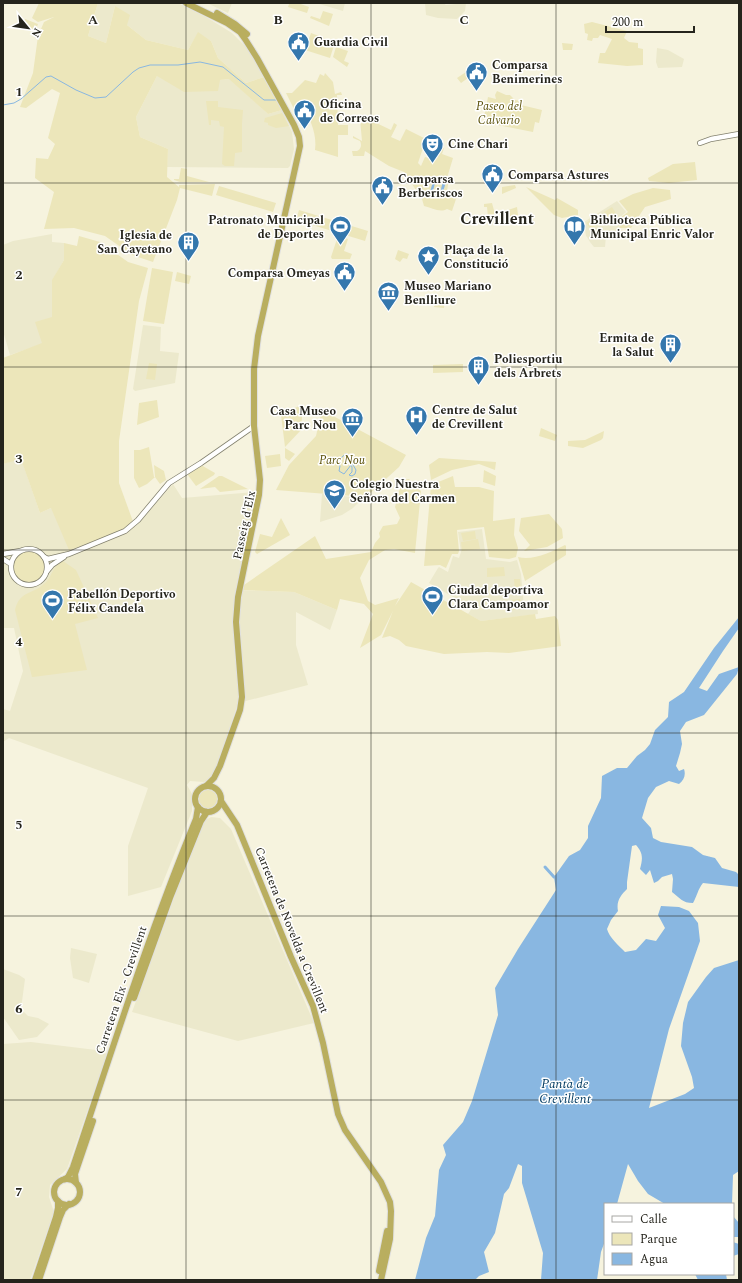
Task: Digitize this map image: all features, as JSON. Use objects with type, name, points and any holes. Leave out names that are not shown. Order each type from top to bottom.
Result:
[{"type":"highway","points":[[186,3],[227,23],[240,32],[257,58],[294,125],[299,137],[300,156]]},
{"type":"highway","points":[[195,3],[242,28],[251,40],[297,123],[303,145],[300,156]]},
{"type":"highway","name":"Passeig d'Elx","points":[[220,766],[240,710],[242,697],[236,622],[237,606],[263,492],[255,425],[258,368],[264,322],[300,156]]},
{"type":"highway","points":[[220,766],[214,778],[207,785],[199,788],[195,795],[195,803],[202,810],[225,812],[234,819]]},
{"type":"highway","points":[[209,811],[218,807],[221,801],[217,789],[217,779],[220,766]]},
{"type":"highway","points":[[207,785],[217,789]]},
{"type":"highway","name":"Carretera de Novelda a Crevillent","points":[[221,801],[234,819],[240,831],[291,957],[313,1006],[338,1114],[345,1130],[385,1189],[390,1202],[390,1239],[381,1280]]},
{"type":"highway","name":"Carretera Elx - Crevillent","points":[[64,1179],[70,1174],[73,1167],[147,948],[196,819],[198,807]]},
{"type":"highway","name":"Carretera Elx - Crevillent","points":[[76,1183],[75,1174],[154,941],[202,818],[209,811]]},
{"type":"highway","points":[[35,1280],[58,1208],[58,1201],[54,1194],[55,1187],[64,1179],[71,1180],[76,1183],[79,1190],[79,1195],[77,1200],[69,1204],[63,1210],[39,1280]]},
{"type":"highway","points":[[58,1201],[69,1204]]},
{"type":"highway","name":"Carretera de Novelda a Crevillent","points":[[377,1280],[387,1231],[390,1226]]},
{"type":"street","points":[[700,143],[711,139],[739,134]]},
{"type":"street","points":[[22,550],[17,554],[11,564],[14,577],[17,581],[26,585],[38,583],[52,565],[69,554],[125,531],[134,525],[169,483],[201,463],[255,425]]},
{"type":"street","points":[[3,554],[34,549],[44,557],[47,567],[46,572]]},
{"type":"street","points":[[44,557],[48,558],[69,554]]},
{"type":"street","points":[[3,559],[11,564]]},
{"type":"shaded area","points":[[98,3],[178,3],[206,17],[232,33],[250,51],[264,77],[246,83],[218,58],[211,41],[198,33],[188,50],[146,40],[127,25],[115,6],[106,43],[88,36]]},
{"type":"shaded area","points":[[207,3],[232,3],[228,13]]},
{"type":"shaded area","points":[[316,3],[345,3],[343,11]]},
{"type":"shaded area","points":[[425,3],[443,3],[446,5],[466,3],[465,11],[457,19],[438,18],[426,15]]},
{"type":"shaded area","points":[[657,48],[668,50],[684,59],[682,67],[658,68],[656,62]]},
{"type":"shaded area","points":[[157,76],[220,80],[230,79],[268,114],[282,110],[292,132],[294,149],[290,166],[288,168],[167,167],[168,149],[140,137],[136,117]]},
{"type":"shaded area","points":[[617,201],[626,212],[620,217],[618,233],[606,236],[605,247],[594,247],[586,236],[584,222]]},
{"type":"shaded area","points":[[52,234],[52,242],[64,243],[64,260],[52,281],[52,317],[42,344],[10,355],[3,331],[3,245],[13,241]]},
{"type":"shaded area","points":[[143,325],[161,327],[160,351],[179,353],[175,383],[135,391],[133,389]]},
{"type":"shaded area","points":[[21,458],[40,513],[51,508],[135,527],[173,484],[182,498],[255,492],[257,497],[237,590],[294,592],[337,610],[330,630],[296,612],[296,645],[308,685],[238,703],[214,776],[204,782],[190,781],[187,785],[192,794],[192,811],[161,887],[128,896],[128,846],[148,788],[9,738],[3,742],[3,709],[10,711],[23,671],[14,628],[3,628],[3,464]]},
{"type":"shaded area","name":"Colegio Nuestra Señora del Carmen","points":[[322,494],[363,498],[353,508],[342,515],[320,522]]},
{"type":"shaded area","points":[[482,529],[486,559],[510,562],[517,560],[521,574],[524,607],[537,605],[538,614],[481,621],[468,614],[472,608],[429,583],[439,567],[448,572],[453,556],[459,558],[461,552],[458,532]]},
{"type":"shaded area","points":[[211,817],[220,818],[231,829],[314,1023],[238,1041],[132,1012],[202,822]]},
{"type":"shaded area","points":[[71,948],[97,954],[89,983],[73,978],[70,958]]},
{"type":"shaded area","points":[[3,969],[25,979],[21,1009],[28,1016],[38,1018],[49,1024],[37,1037],[19,1040],[3,1017]]},
{"type":"shaded area","points":[[31,1042],[96,1050],[107,1054],[67,1169],[50,1185],[49,1197],[54,1212],[30,1280],[3,1280],[3,1044]]},
{"type":"green space","points":[[39,3],[98,3],[88,36],[106,43],[115,6],[130,15],[127,25],[146,40],[188,50],[198,32],[211,41],[218,58],[246,83],[264,77],[282,110],[268,114],[229,79],[220,80],[218,91],[184,92],[157,76],[136,117],[140,137],[168,149],[167,177],[179,187],[179,185],[215,184],[212,196],[180,188],[177,200],[153,262],[132,255],[105,236],[74,228],[44,229],[54,192],[35,178],[36,158],[48,159],[55,144],[48,138],[60,93],[52,89],[26,108],[20,107],[33,73],[38,36],[44,22],[54,17],[38,22],[32,18]]},
{"type":"green space","points":[[288,3],[298,3],[309,7],[307,13],[288,7]]},
{"type":"green space","points":[[323,11],[333,14],[329,26],[310,18],[311,16],[320,19]]},
{"type":"green space","points":[[25,19],[38,24],[35,32],[22,27]]},
{"type":"green space","points":[[592,22],[627,31],[624,38],[629,42],[638,43],[638,48],[643,49],[643,65],[627,66],[598,63],[600,53],[605,53],[612,39],[600,35],[598,38],[593,38],[592,41],[587,40],[588,34],[585,33],[584,24]]},
{"type":"green space","points":[[311,33],[335,42],[330,58],[305,50]]},
{"type":"green space","points":[[562,43],[573,44],[572,50],[563,50]]},
{"type":"green space","points":[[336,47],[348,51],[344,61],[349,63],[347,67],[333,57]]},
{"type":"green space","points":[[469,70],[474,76],[472,79],[468,78],[461,83],[457,78]]},
{"type":"green space","points":[[325,73],[333,82],[335,94],[341,92],[342,95],[337,95],[338,125],[348,125],[348,135],[338,135],[338,157],[315,150],[314,134],[305,109],[295,111],[286,93],[292,93],[305,80],[316,83],[320,74],[324,76]]},
{"type":"green space","name":"Paseo del Calvario","points":[[497,91],[510,95],[515,100],[522,101],[521,105],[542,110],[539,123],[535,122],[533,132],[483,122],[488,97],[496,99],[495,95]]},
{"type":"green space","points":[[206,101],[218,101],[218,107],[243,110],[242,152],[235,153],[234,166],[225,166],[222,164],[224,127],[220,126],[219,121],[211,120],[211,125],[209,125]]},
{"type":"green space","points":[[282,113],[289,126],[276,128],[264,122],[265,118]]},
{"type":"green space","points":[[361,118],[367,121],[368,119],[391,130],[394,123],[397,125],[391,137],[400,141],[406,129],[426,139],[418,163],[421,166],[425,157],[434,159],[439,146],[444,148],[442,154],[453,158],[447,178],[449,179],[447,191],[456,199],[452,211],[447,209],[439,210],[424,206],[422,199],[404,172],[389,166],[365,151],[364,156],[353,156],[352,151],[357,151],[361,145],[360,141],[353,138],[353,136],[362,141]]},
{"type":"green space","points":[[695,162],[697,180],[669,183],[649,181],[648,178],[673,164]]},
{"type":"green space","points":[[181,168],[187,169],[187,176],[209,182],[180,182],[174,180],[179,179]]},
{"type":"green space","points":[[515,185],[516,188],[502,194],[502,187]]},
{"type":"green space","points":[[219,186],[276,203],[273,212],[216,195]]},
{"type":"green space","points":[[526,187],[555,200],[557,198],[578,210],[578,215],[562,218],[554,215]]},
{"type":"green space","points":[[653,188],[670,190],[671,199],[645,207],[631,228],[619,228],[622,219],[621,217],[628,212],[619,201],[633,194]]},
{"type":"green space","points":[[492,203],[495,214],[488,217],[487,207],[484,207],[484,204]]},
{"type":"green space","points":[[517,207],[518,215],[501,220],[499,213]]},
{"type":"green space","points":[[612,207],[617,215],[609,220],[604,212]]},
{"type":"green space","points":[[299,210],[368,231],[365,241],[296,220]]},
{"type":"green space","points":[[599,214],[604,220],[591,229],[586,223]]},
{"type":"green space","points":[[79,236],[100,242],[128,262],[148,268],[139,301],[119,441],[119,483],[135,527],[69,550],[51,508],[40,513],[21,459],[3,464],[3,358],[42,343],[35,322],[52,317],[52,280],[64,260],[64,243],[77,246]]},
{"type":"green space","name":"Patronato Municipal de Deportes","points":[[338,236],[348,239],[344,251],[352,254],[350,259],[332,259],[331,257]]},
{"type":"green space","points":[[398,250],[409,254],[407,259],[403,258],[400,262],[395,259]]},
{"type":"green space","points":[[152,268],[173,272],[164,324],[143,321]]},
{"type":"green space","points":[[177,272],[191,276],[189,284],[175,281]]},
{"type":"green space","points":[[445,296],[444,308],[434,307],[434,306]]},
{"type":"green space","points":[[149,363],[157,364],[155,380],[146,379]]},
{"type":"green space","points":[[463,364],[463,372],[433,373],[433,365]]},
{"type":"green space","points":[[157,400],[159,417],[137,425],[139,403]]},
{"type":"green space","points":[[303,404],[301,430],[285,447],[281,415]]},
{"type":"green space","name":"Parc Nou","points":[[322,410],[406,455],[399,467],[366,497],[276,490],[289,465],[316,436]]},
{"type":"green space","points":[[541,428],[557,435],[555,441],[539,436]]},
{"type":"green space","points":[[604,431],[603,438],[601,440],[583,448],[568,446],[568,441],[585,440]]},
{"type":"green space","points":[[149,447],[155,477],[147,484],[139,488],[134,478],[134,450]]},
{"type":"green space","points":[[285,448],[295,454],[289,461],[285,458]]},
{"type":"green space","points":[[280,454],[281,466],[267,468],[265,456]]},
{"type":"green space","points":[[439,458],[496,462],[495,470],[479,464],[452,470],[431,480],[429,465]]},
{"type":"green space","points":[[154,465],[164,471],[166,480],[160,484],[155,477]]},
{"type":"green space","points":[[201,465],[215,473],[196,486],[187,474]]},
{"type":"green space","points":[[484,470],[496,476],[495,486],[483,482]]},
{"type":"green space","points":[[219,476],[222,476],[248,489],[220,492],[215,487],[200,489]]},
{"type":"green space","points":[[453,476],[455,487],[479,487],[494,491],[493,521],[515,518],[514,535],[518,548],[516,557],[509,559],[489,557],[484,527],[457,530],[459,551],[458,554],[452,554],[446,568],[440,565],[424,566],[431,485]]},
{"type":"green space","points":[[409,479],[421,491],[415,553],[394,549],[385,550],[369,560],[360,578],[368,601],[375,605],[399,598],[395,606],[411,582],[481,621],[535,614],[536,619],[555,616],[558,620],[561,646],[509,653],[487,652],[444,654],[406,646],[399,640],[390,636],[382,638],[393,611],[381,635],[360,648],[373,614],[364,604],[340,599],[337,610],[294,592],[243,590],[244,585],[315,536],[326,559],[371,552],[375,543],[380,537],[379,533],[383,526],[397,524],[400,518],[395,507],[402,480]]},
{"type":"green space","points":[[549,514],[562,529],[563,538],[547,547],[524,551],[530,545],[519,531],[521,518]]},
{"type":"green space","points":[[281,518],[290,535],[257,554],[255,552],[260,534],[272,537]]},
{"type":"green space","points":[[475,531],[476,539],[463,541],[461,533]]},
{"type":"green space","points":[[478,539],[480,549],[462,551],[461,542]]},
{"type":"green space","points":[[565,545],[566,555],[525,581],[518,557],[536,557]]},
{"type":"green space","points":[[29,551],[40,556],[45,567],[40,578],[29,583],[18,578],[13,567],[18,556]]},
{"type":"green space","name":"Pabellón Deportivo Félix Candela","points":[[63,561],[76,570],[98,618],[75,624],[87,670],[32,677],[15,610],[20,599],[45,583],[56,566]]},
{"type":"green space","points":[[504,567],[505,576],[487,577],[487,568]]},
{"type":"green space","points":[[514,579],[520,579],[521,591],[515,592]]},
{"type":"green space","points":[[520,599],[521,609],[512,610],[511,600]]},
{"type":"green space","points":[[208,788],[212,789],[218,795],[218,803],[212,809],[208,810],[204,809],[198,803],[197,799],[198,795],[204,789]]},
{"type":"water","points":[[434,178],[436,179],[433,191],[440,193],[443,181],[446,182],[442,195],[430,192]]},
{"type":"water","name":"Pantà de Crevillent","points":[[739,617],[739,628],[699,688],[707,691],[719,674],[739,667],[737,674],[704,715],[686,722],[680,731],[682,744],[676,766],[679,771],[684,769],[684,777],[679,784],[669,781],[656,787],[648,798],[642,818],[651,828],[653,838],[661,842],[692,847],[703,855],[715,858],[722,868],[736,872],[739,875],[739,887],[703,883],[693,903],[686,902],[681,900],[672,892],[672,874],[662,877],[654,883],[650,870],[646,875],[640,869],[642,859],[641,853],[636,845],[632,846],[627,889],[620,898],[618,911],[611,920],[607,929],[612,938],[625,952],[636,950],[646,939],[656,941],[665,928],[658,915],[661,906],[679,907],[689,911],[698,923],[700,941],[669,1029],[649,1108],[685,1094],[694,1088],[692,1077],[681,1046],[683,1023],[688,1002],[714,968],[739,960],[739,1171],[733,1175],[732,1203],[663,1203],[648,1194],[628,1164],[617,1203],[604,1203],[604,1244],[601,1252],[597,1280],[541,1280],[543,1253],[522,1183],[522,1166],[518,1164],[509,1188],[504,1194],[495,1233],[484,1252],[489,1272],[479,1276],[475,1280],[415,1280],[426,1238],[435,1216],[439,1170],[446,1155],[443,1145],[463,1122],[472,1101],[498,1015],[495,988],[556,890],[554,877],[569,856],[580,850],[588,838],[588,826],[601,798],[602,776],[617,768],[627,768],[637,756],[645,750],[650,744],[655,730],[668,717],[669,702],[684,692],[714,648]]},
{"type":"water","points":[[734,1217],[739,1223],[738,1237],[734,1237]]},
{"type":"water","points":[[734,1242],[739,1244],[739,1254],[734,1256]]},
{"type":"water","points":[[696,1275],[726,1275],[727,1280],[698,1280]]},
{"type":"waterway","points":[[3,105],[14,103],[21,99],[46,77],[51,76],[76,90],[95,98],[106,97],[139,68],[150,65],[178,65],[200,62],[223,67],[264,100],[276,100]]},
{"type":"waterway","points":[[346,454],[351,456],[352,463],[356,470],[355,474],[352,476],[349,475],[352,472],[351,465],[344,474],[339,471],[340,466],[338,461],[346,454]]},
{"type":"waterway","points":[[545,867],[554,877]]},
{"type":"place","name":"Guardia Civil","points":[[298,62]]},
{"type":"place","name":"Comparsa Benimerines","points":[[477,92]]},
{"type":"place","name":"Oficina de Correos","points":[[305,130]]},
{"type":"place","name":"Cine Chari","points":[[432,164]]},
{"type":"place","name":"Comparsa Astures","points":[[492,194]]},
{"type":"place","name":"Comparsa Berberiscos","points":[[383,206]]},
{"type":"place","name":"Patronato Municipal de Deportes","points":[[340,246]]},
{"type":"place","name":"Biblioteca Pública Municipal Enric Valor","points":[[574,246]]},
{"type":"place","name":"Iglesia de San Cayetano","points":[[188,262]]},
{"type":"place","name":"Plaça de la Constitució","points":[[429,276]]},
{"type":"place","name":"Comparsa Omeyas","points":[[345,292]]},
{"type":"place","name":"Museo Mariano Benlliure","points":[[389,312]]},
{"type":"place","name":"Ermita de la Salut","points":[[670,364]]},
{"type":"place","name":"Poliesportiu dels Arbrets","points":[[478,386]]},
{"type":"place","name":"Centre de Salut de Crevillent","points":[[416,436]]},
{"type":"place","name":"Casa Museo Parc Nou","points":[[352,438]]},
{"type":"place","name":"Colegio Nuestra Señora del Carmen","points":[[334,510]]},
{"type":"place","name":"Ciudad deportiva Clara Campoamor","points":[[432,616]]},
{"type":"place","name":"Pabellón Deportivo Félix Candela","points":[[52,620]]},
{"type":"district","name":"Crevillent","points":[[497,218]]}]
